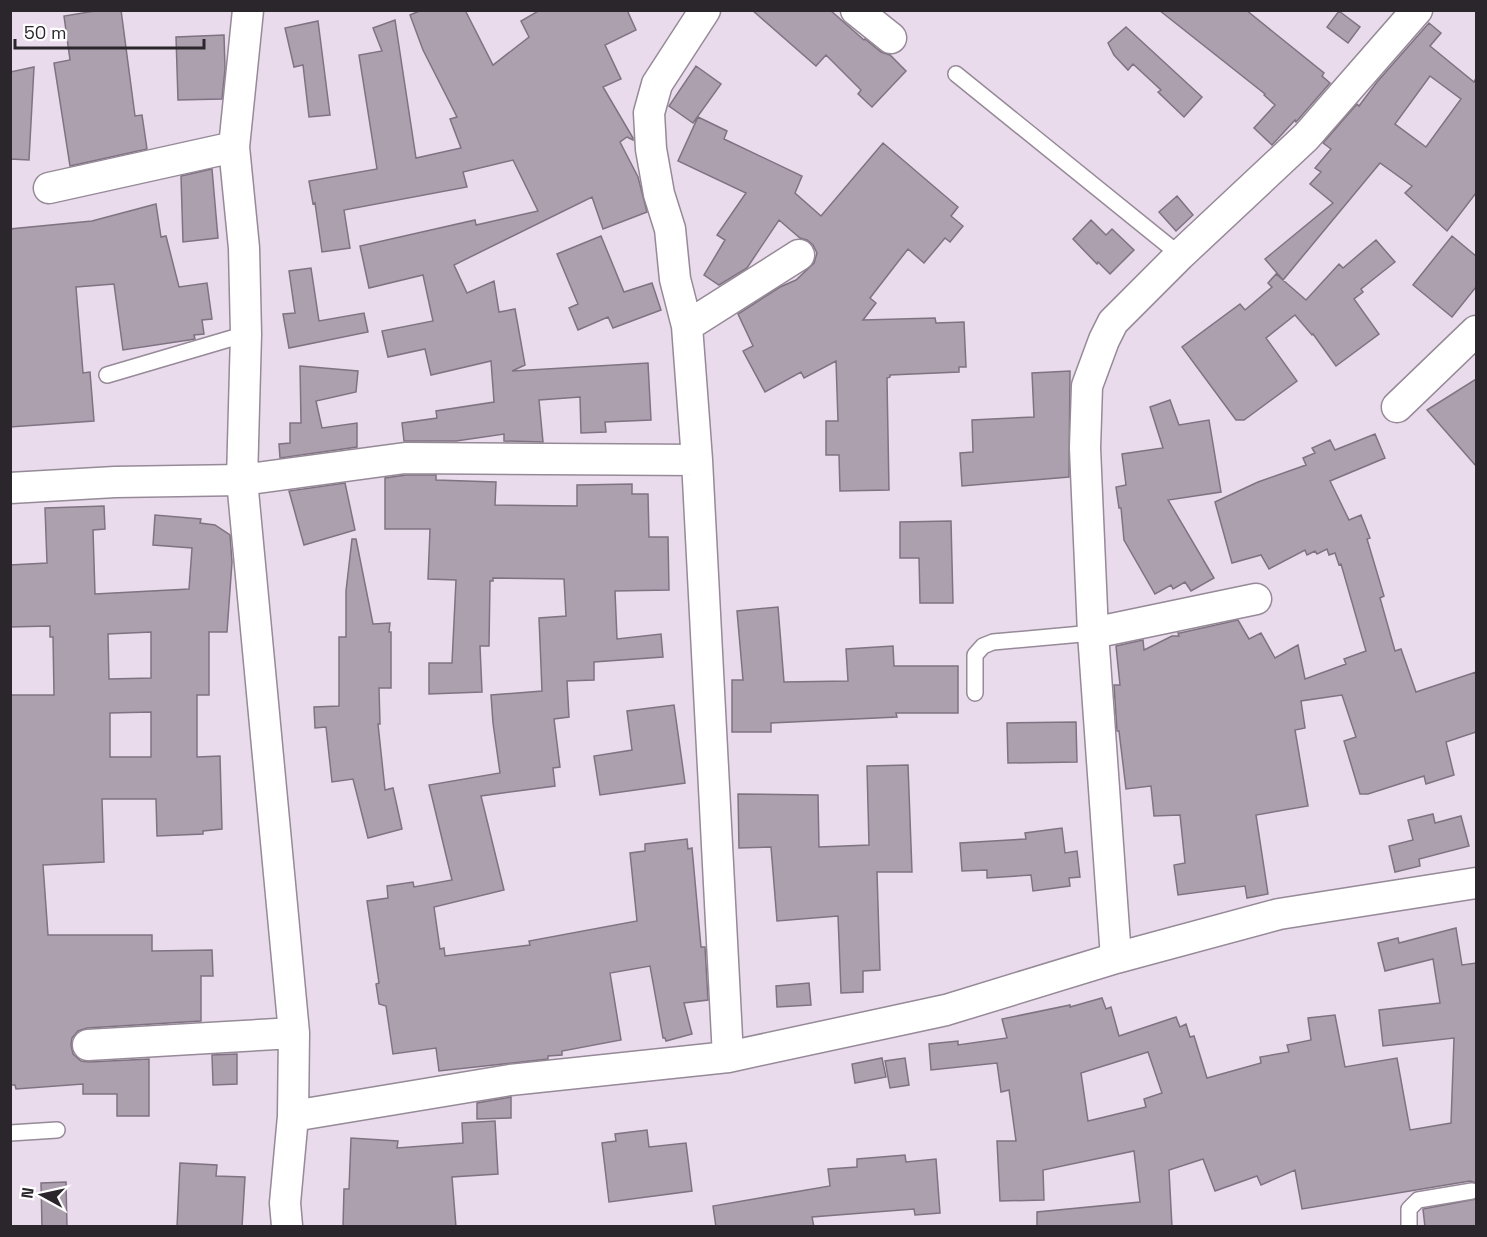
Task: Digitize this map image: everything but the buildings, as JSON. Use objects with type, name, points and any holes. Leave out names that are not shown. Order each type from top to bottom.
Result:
[{"type":"street","points":[[705,10],[657,84],[649,113],[651,149],[659,194],[670,229],[675,279],[687,326],[697,460],[728,1057]]},
{"type":"street","points":[[856,10],[891,38]]},
{"type":"street","points":[[1116,958],[1092,633],[1085,448],[1087,386],[1113,322],[1180,255],[1306,137],[1417,10]]},
{"type":"street","points":[[250,11],[234,147],[244,248],[246,334],[242,480],[294,1033],[293,1116],[285,1203],[287,1227]]},
{"type":"street","points":[[49,188],[234,147]]},
{"type":"street","points":[[687,326],[799,255]]},
{"type":"street","points":[[1397,407],[1476,331]]},
{"type":"street","points":[[10,488],[115,482],[242,480],[405,459],[697,460]]},
{"type":"street","points":[[1092,633],[1256,599]]},
{"type":"street","points":[[293,1116],[510,1080],[728,1057],[946,1010],[1116,958],[1279,914],[1476,883]]},
{"type":"street","points":[[88,1044],[294,1033]]},
{"type":"lane","points":[[956,74],[1180,255]]},
{"type":"lane","points":[[107,375],[246,334]]},
{"type":"lane","points":[[975,693],[975,655],[983,646],[993,642],[1092,633]]},
{"type":"lane","points":[[10,1133],[57,1130]]},
{"type":"lane","points":[[1408,1227],[1409,1209],[1418,1200],[1473,1191]]}]
